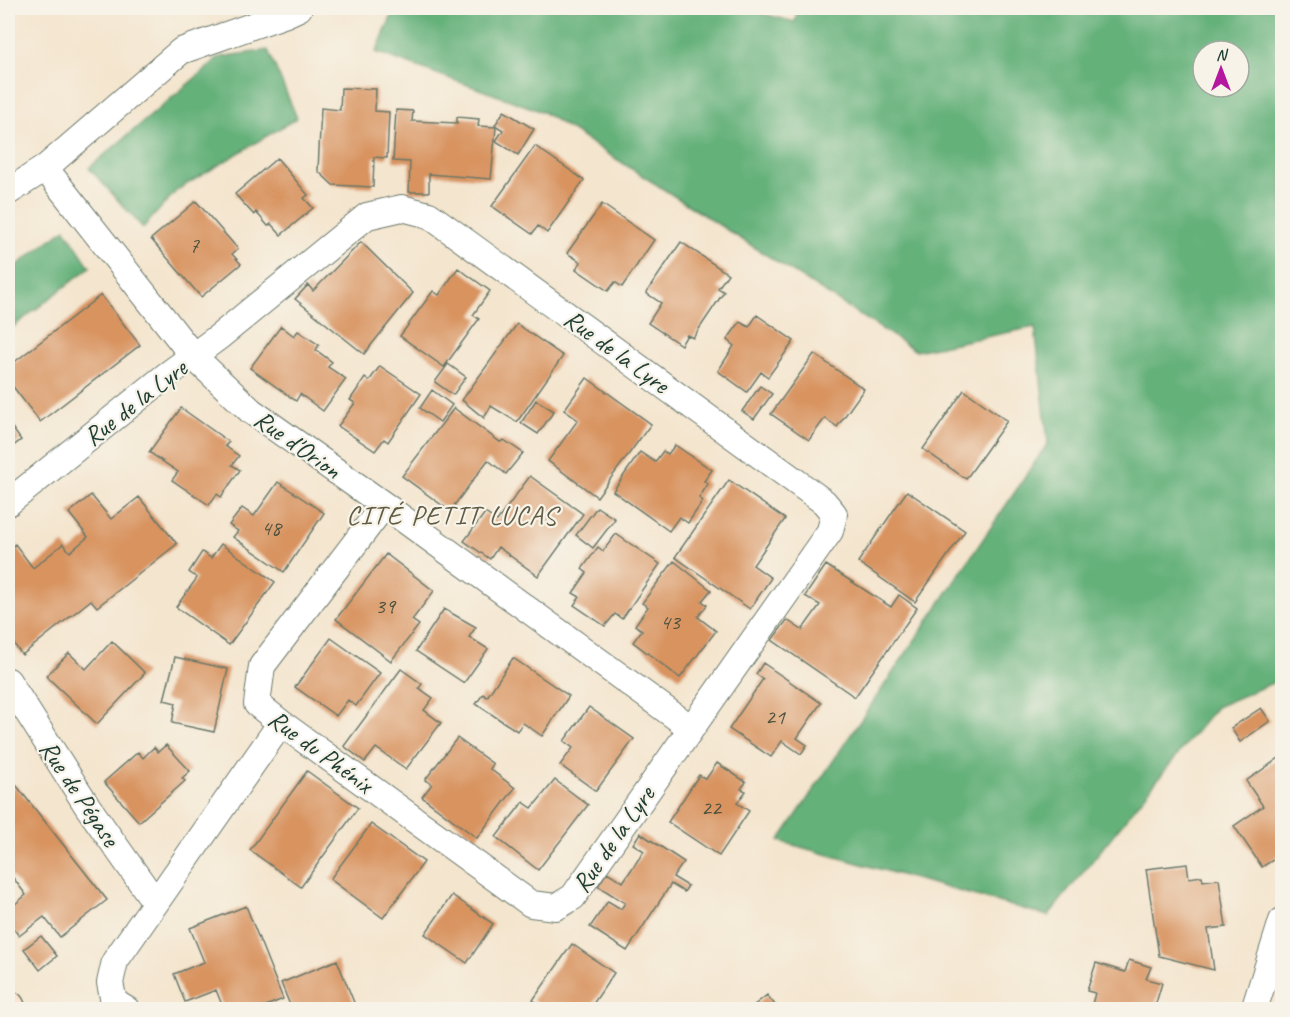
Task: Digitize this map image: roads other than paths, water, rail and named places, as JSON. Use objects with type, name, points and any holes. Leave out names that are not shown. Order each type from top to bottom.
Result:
[{"type":"street","points":[[8,192],[45,168],[181,51],[299,8]]},
{"type":"street","name":"Rue d'Orion","points":[[45,168],[193,356],[251,411],[691,728]]},
{"type":"street","name":"Rue de la Lyre","points":[[8,502],[220,336],[367,216],[402,208],[429,215],[824,502],[834,514],[830,531],[573,897],[556,907]]},
{"type":"street","name":"Rue du Phénix","points":[[384,505],[262,666],[257,704],[531,903],[556,907]]},
{"type":"street","name":"Rue de Pégase","points":[[8,681],[88,807],[155,902]]},
{"type":"street","points":[[127,1010],[114,1002],[110,983],[115,961],[281,723]]},
{"type":"street","points":[[1254,1010],[1282,921]]},
{"type":"district","name":"CITÉ PETIT LUCAS","points":[[452,515]]}]
